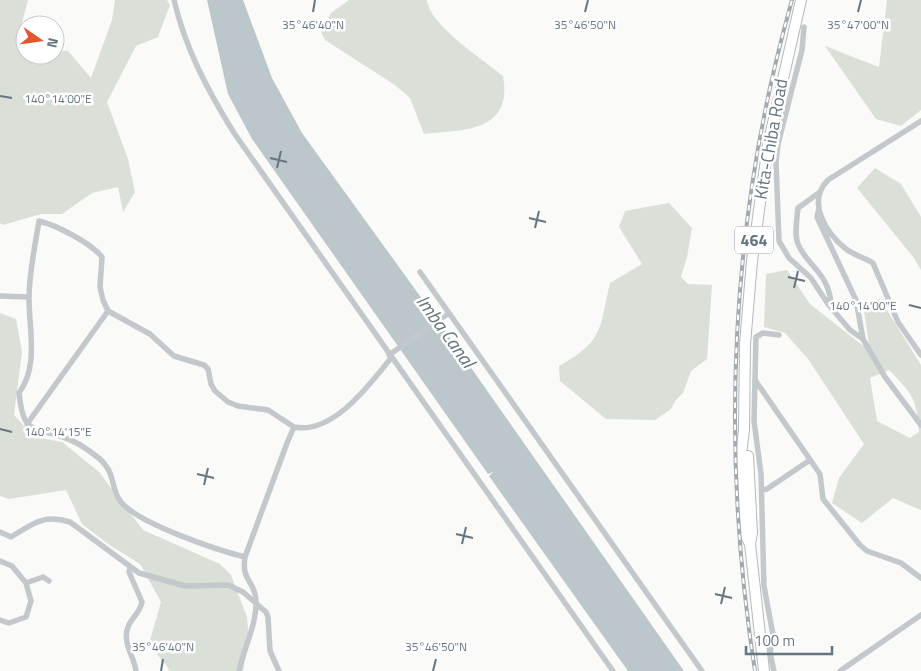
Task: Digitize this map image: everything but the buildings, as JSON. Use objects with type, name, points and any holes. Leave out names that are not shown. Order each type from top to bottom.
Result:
[{"type":"highway","name":"Kita-Chiba Road","points":[[750,544],[745,534],[742,507],[741,454],[744,430],[745,344],[754,243],[768,145],[787,53],[801,0]]},
{"type":"highway","name":"Kita-Chiba Road","points":[[744,430],[748,454],[752,533],[750,544],[758,637],[764,671]]},
{"type":"street","points":[[174,0],[191,53],[216,105],[252,160],[613,671]]},
{"type":"street","points":[[804,27],[802,50],[778,144],[776,162],[779,241],[789,258],[811,278],[828,304],[850,330],[863,339]]},
{"type":"street","points":[[828,304],[831,302],[825,282],[820,272],[800,248],[796,237],[798,208],[820,192],[828,180],[846,167],[921,121]]},
{"type":"street","points":[[820,192],[817,217],[856,300],[863,339],[885,378],[903,398],[921,426]]},
{"type":"street","points":[[819,208],[828,232],[846,249],[874,263],[898,322],[921,355]]},
{"type":"street","points":[[245,557],[154,525],[121,502],[113,475],[99,459],[71,441],[35,430],[28,424],[22,414],[20,393],[29,376],[32,356],[29,297],[39,221],[60,230],[97,251],[102,257],[100,287],[108,311],[150,334],[174,356],[204,365],[208,369],[211,384],[215,391],[228,402],[238,406],[268,410],[294,427],[301,429],[321,424],[343,410],[368,386],[396,350],[449,313]]},
{"type":"street","points":[[420,272],[702,671]]},
{"type":"street","points":[[0,296],[29,297]]},
{"type":"street","points":[[28,424],[108,311]]},
{"type":"street","points":[[774,671],[770,653],[773,635],[764,586],[762,491],[754,421],[756,337],[763,333],[779,335]]},
{"type":"street","points":[[755,380],[820,474],[823,500],[860,545],[867,551],[901,563],[921,578]]},
{"type":"street","points":[[239,671],[244,646],[253,629],[256,602],[255,594],[243,570],[245,557],[294,427]]},
{"type":"street","points":[[749,494],[767,489],[810,460]]},
{"type":"street","points":[[0,532],[11,536],[40,520],[59,518],[70,522],[139,574],[185,586],[228,585],[256,602],[268,617],[270,651],[279,671]]},
{"type":"street","points":[[0,561],[12,566],[26,583],[31,601],[26,617],[9,623],[0,620]]},
{"type":"street","points":[[130,568],[129,572],[142,602],[128,626],[126,636],[136,671]]},
{"type":"street","points":[[26,583],[43,577],[50,581]]},
{"type":"street","points":[[840,671],[921,615]]},
{"type":"shaded area","points":[[0,0],[28,0],[24,15],[15,15],[15,65],[65,65],[65,51],[68,51],[91,78],[112,20],[115,0],[167,0],[170,5],[158,37],[136,46],[107,102],[128,159],[135,192],[123,212],[118,187],[92,193],[62,214],[41,214],[3,225],[0,223]]},
{"type":"shaded area","points":[[207,0],[243,0],[272,78],[302,133],[441,325],[684,671],[628,671],[489,476],[493,472],[488,474],[252,139],[228,94]]},
{"type":"shaded area","points":[[349,0],[427,0],[430,10],[447,31],[503,76],[504,94],[501,108],[493,118],[470,129],[424,134],[410,98],[395,85],[325,40],[321,32],[331,13]]},
{"type":"shaded area","points":[[887,0],[921,0],[921,110],[901,126],[876,119],[825,46],[879,67]]},
{"type":"shaded area","points":[[875,168],[901,184],[921,217],[921,270],[914,258],[857,188]]},
{"type":"shaded area","points":[[669,203],[692,228],[681,277],[688,284],[712,285],[707,359],[691,371],[683,393],[675,401],[671,409],[655,420],[606,419],[560,381],[559,366],[584,349],[597,333],[610,283],[642,264],[619,227],[625,211]]},
{"type":"shaded area","points":[[787,270],[810,304],[862,345],[869,344],[863,304],[880,299],[921,365],[921,510],[893,498],[862,523],[832,503],[839,478],[864,444],[808,359],[785,333],[764,327],[766,274]],"holes":[[[889,370],[912,397],[917,412],[919,432],[910,438],[877,421],[870,378]]]},
{"type":"shaded area","points":[[0,313],[16,319],[22,352],[14,415],[34,437],[62,442],[99,472],[143,530],[220,564],[231,575],[247,617],[249,640],[243,671],[168,671],[169,669],[149,644],[161,602],[140,564],[108,544],[82,524],[66,490],[9,499],[0,496]]},
{"type":"railway","points":[[755,671],[744,587],[737,502],[735,418],[737,334],[744,249],[755,166],[771,83],[792,0]]},
{"type":"water label","name":"Imba Canal","points":[[446,331]]}]
